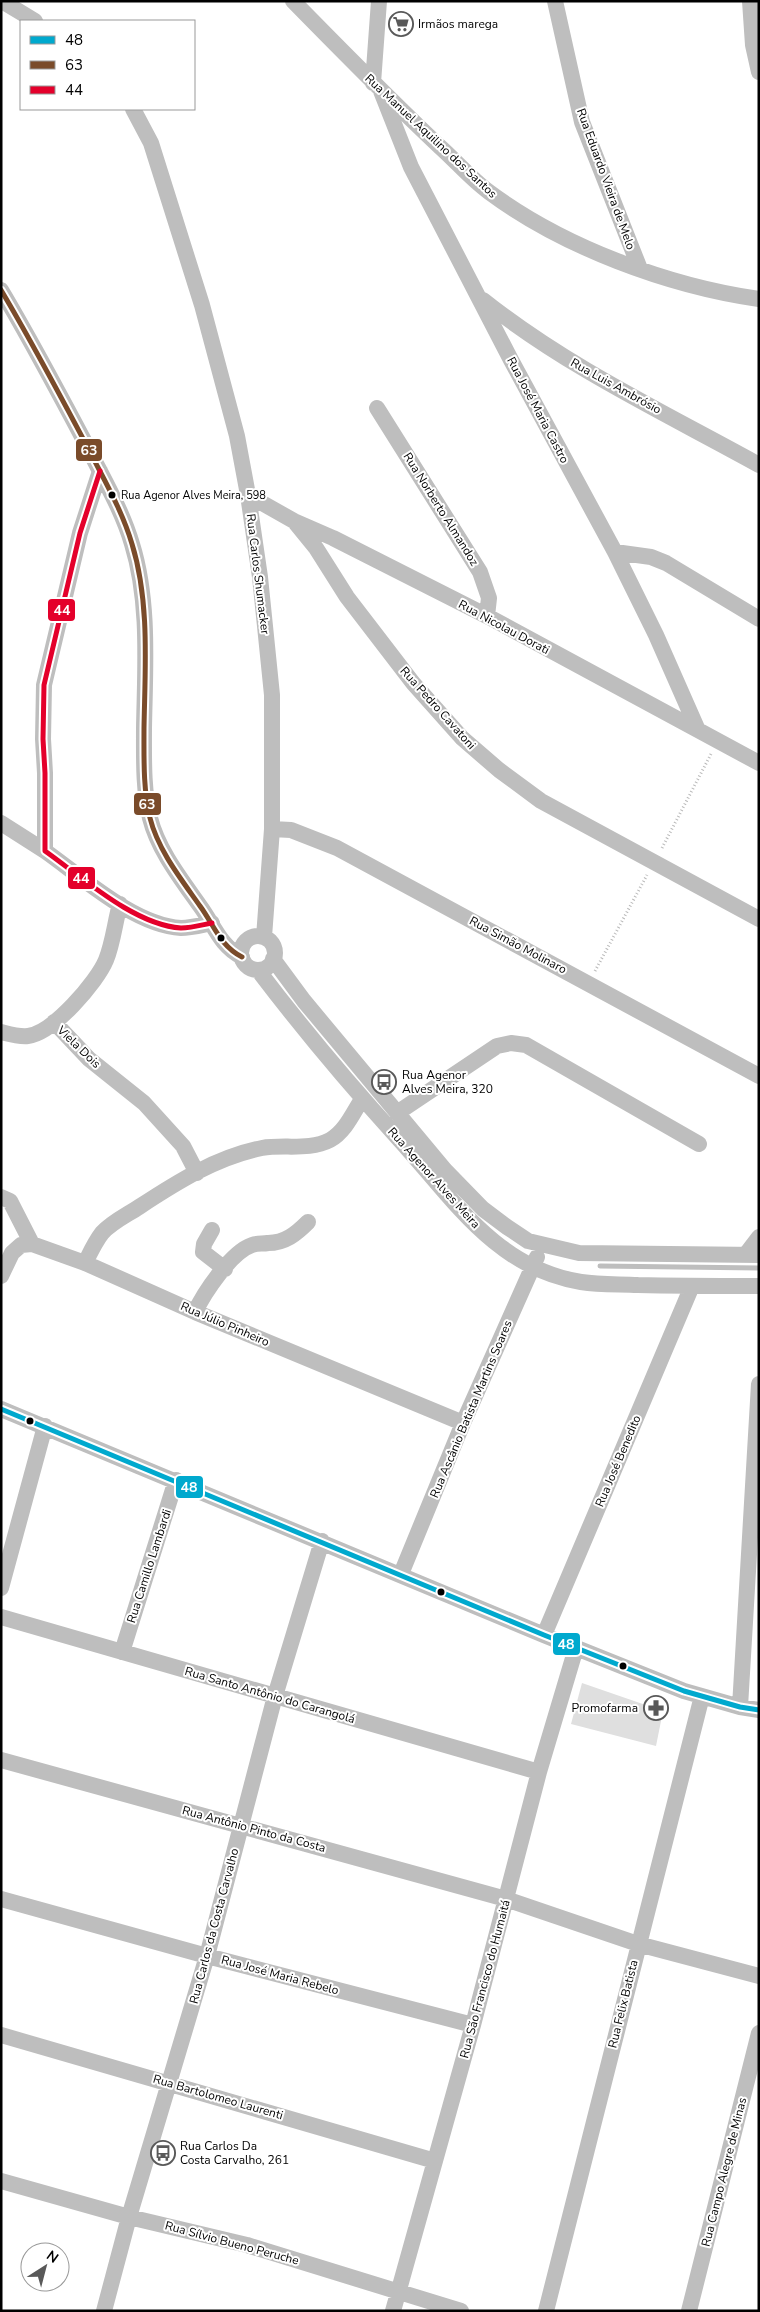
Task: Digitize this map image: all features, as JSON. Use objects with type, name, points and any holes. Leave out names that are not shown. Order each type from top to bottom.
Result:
[{"type":"street","points":[[2,1],[33,20]]},
{"type":"street","name":"Rua Manuel Aquilino dos Santos","points":[[293,1],[377,87],[488,191],[508,206],[557,236],[640,269],[714,290],[759,299]]},
{"type":"street","points":[[377,87],[379,1]]},
{"type":"street","name":"Rua Eduardo Vieira de Melo","points":[[555,1],[582,122],[640,269]]},
{"type":"street","points":[[750,1],[753,45],[759,72]]},
{"type":"street","name":"Rua José Maria Castro","points":[[377,87],[411,167],[615,552],[656,635],[697,728]]},
{"type":"street","name":"Rua Carlos Shumacker","points":[[134,110],[151,143],[202,305],[237,436],[248,494],[260,576],[272,695],[272,829],[264,937]]},
{"type":"street","points":[[1,290],[43,362],[122,514],[139,567],[144,626],[144,762],[146,799],[150,820],[159,841],[179,876],[226,947],[243,950]]},
{"type":"street","name":"Rua Luis Ambrósio","points":[[479,297],[512,324],[572,362],[759,465]]},
{"type":"street","name":"Rua Norberto Almandoz","points":[[377,408],[480,572],[489,598],[487,616]]},
{"type":"street","points":[[45,850],[44,685],[80,533],[100,472]]},
{"type":"street","name":"Rua Nicolau Dorati","points":[[248,494],[294,521],[333,538],[487,616],[759,763]]},
{"type":"street","name":"Rua Pedro Cavatoni","points":[[294,521],[316,548],[347,597],[414,683],[462,738],[499,770],[541,801],[759,919]]},
{"type":"street","points":[[615,552],[641,555],[666,563],[759,619]]},
{"type":"street","points":[[1,823],[45,850],[120,904],[148,920],[182,928],[215,928]]},
{"type":"street","name":"Rua Simão Molinaro","points":[[272,829],[291,830],[337,848],[759,1076]]},
{"type":"street","name":"Viela Dois","points":[[120,904],[107,958],[101,970],[94,980],[54,1022],[89,1059],[144,1102],[183,1146],[197,1173]]},
{"type":"street","points":[[253,937],[264,937],[272,944],[275,954],[274,959],[270,964],[258,970],[248,966],[243,950],[253,937]]},
{"type":"street","name":"Rua Agenor Alves Meira","points":[[274,959],[304,1001],[445,1170],[484,1209],[507,1228],[541,1245],[579,1254],[752,1255]]},
{"type":"street","name":"Rua Agenor Alves Meira","points":[[258,970],[362,1099],[400,1140],[437,1186],[476,1228],[500,1247],[534,1266],[581,1282],[692,1286],[759,1286]]},
{"type":"street","points":[[1,1032],[28,1036],[39,1032],[54,1022]]},
{"type":"street","points":[[397,1113],[497,1046],[511,1043],[526,1046],[699,1144]]},
{"type":"street","points":[[84,1263],[96,1242],[111,1225],[197,1173],[242,1152],[266,1147],[318,1144],[329,1140],[340,1132],[362,1099]]},
{"type":"street","points":[[1,1197],[10,1201],[32,1244],[21,1245],[12,1253],[1,1276]]},
{"type":"street","points":[[195,1312],[216,1279],[250,1245],[285,1240],[308,1222]]},
{"type":"street","points":[[212,1230],[204,1244],[204,1252],[225,1269]]},
{"type":"street","points":[[752,1255],[759,1237]]},
{"type":"street","name":"Rua Júlio Pinheiro","points":[[32,1244],[84,1263],[195,1312],[463,1423]]},
{"type":"street","name":"Rua Ascânio Batista Martins Soares","points":[[401,1574],[463,1423],[534,1266],[541,1245]]},
{"type":"street","points":[[579,1254],[581,1282]]},
{"type":"street","name":"Rua José Benedito","points":[[544,1635],[692,1286]]},
{"type":"street","points":[[740,1707],[759,1384]]},
{"type":"street","points":[[1,1409],[176,1480],[576,1648],[702,1696],[740,1707],[759,1710]]},
{"type":"street","points":[[1,1588],[45,1426]]},
{"type":"street","name":"Rua Camillo Lambardi","points":[[122,1652],[176,1480]]},
{"type":"street","name":"Rua Carlos da Costa Carvalho","points":[[104,2311],[129,2217],[207,1956],[275,1696],[322,1541]]},
{"type":"street","name":"Rua Santo Antônio do Carangolá","points":[[1,1617],[539,1772]]},
{"type":"street","name":"Rua São Francisco do Humaitá","points":[[393,2311],[473,2025],[539,1772],[576,1648]]},
{"type":"street","name":"Rua Felix Batista","points":[[546,2311],[702,1696]]},
{"type":"street","name":"Rua Antônio Pinto da Costa","points":[[1,1760],[506,1899],[638,1944],[759,1976]]},
{"type":"street","name":"Rua José Maria Rebelo","points":[[1,1899],[207,1956],[473,2025]]},
{"type":"street","name":"Rua Campo Alegre de Minas","points":[[689,2311],[759,2033]]},
{"type":"street","name":"Rua Bartolomeo Laurenti","points":[[1,2035],[169,2082],[435,2161]]},
{"type":"street","name":"Rua Sílvio Bueno Peruche","points":[[1,2181],[129,2217],[247,2245],[460,2311]]},
{"type":"building","points":[[582,1683],[663,1711],[656,1746],[571,1724]]},
{"type":"waterway","points":[[600,1266],[759,1268]]},
{"type":"transit line","name":"63","points":[[1,290],[88,448],[118,507],[132,544],[138,566],[144,612],[144,773],[146,796],[154,830],[164,853],[218,934],[228,947],[242,957]]},
{"type":"transit line","name":"44","points":[[100,471],[80,533],[44,685],[45,851],[109,898],[145,918],[163,925],[181,928],[212,923]]},
{"type":"transit line","name":"48","points":[[1,1409],[544,1635],[684,1691],[740,1707],[759,1710]]},
{"type":"place","name":"Irmãos marega","points":[[401,24]]},
{"type":"place","name":"Rua Agenor Alves Meira, 598","points":[[112,495]]},
{"type":"place","name":"Rua Agenor Alves Meira, 320","points":[[384,1082]]},
{"type":"place","name":"Promofarma","points":[[656,1708]]},
{"type":"place","name":"Rua Carlos Da Costa Carvalho, 261","points":[[163,2153]]}]
